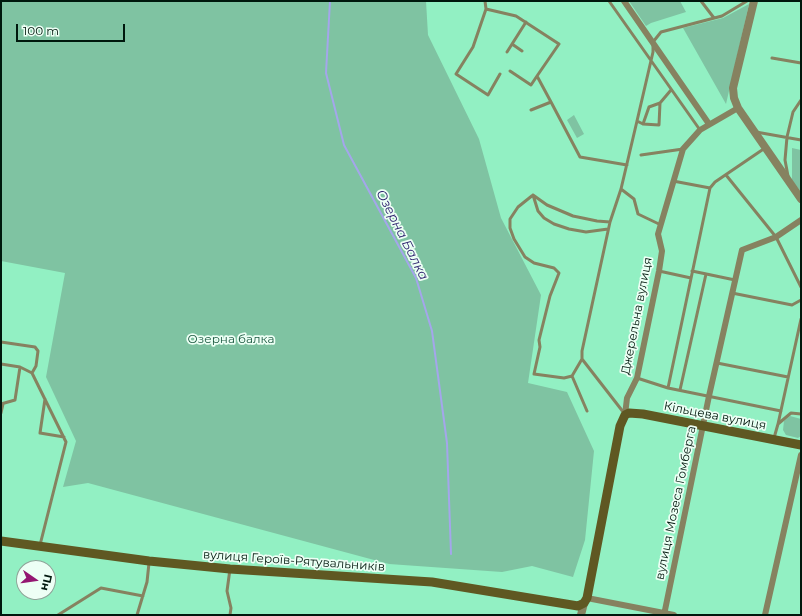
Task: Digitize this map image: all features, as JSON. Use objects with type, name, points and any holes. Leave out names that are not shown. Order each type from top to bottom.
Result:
[{"type":"main road","name":"Кільцева вулиця","points":[[625,415],[634,413],[801,446]]},
{"type":"main road","name":"Джерельна вулиця","points":[[586,601],[620,426],[625,415]]},
{"type":"main road","name":"вулиця Героїв-Рятувальників","points":[[1,541],[149,561],[230,569],[432,582],[567,605],[578,606],[586,601]]},
{"type":"street","points":[[624,1],[709,124]]},
{"type":"street","points":[[754,1],[733,88],[734,98],[738,108],[801,199]]},
{"type":"street","name":"Джерельна вулиця","points":[[625,415],[627,398],[638,378],[659,271],[662,251],[658,234],[683,149],[700,130],[738,108]]},
{"type":"street","name":"вулиця Мозеса Гомберга","points":[[664,614],[716,363],[742,250],[776,237],[801,220]]},
{"type":"street","points":[[765,615],[801,455]]},
{"type":"street","points":[[586,601],[674,615]]},
{"type":"street","name":"Джерельна вулиця","points":[[582,615],[586,601]]},
{"type":"lane","points":[[485,1],[486,9],[473,47],[456,74],[488,95],[500,74]]},
{"type":"lane","points":[[609,1],[700,130]]},
{"type":"lane","points":[[701,1],[714,18]]},
{"type":"lane","points":[[533,195],[518,207],[510,219],[510,228],[514,240],[525,257],[534,263],[554,268],[559,273],[550,296],[539,340],[540,347],[534,374],[564,378],[572,376],[582,359],[582,351],[608,229],[627,165],[651,61],[653,42],[661,32],[722,16],[748,1]]},
{"type":"lane","points":[[486,9],[516,16],[558,44],[531,84],[510,71]]},
{"type":"lane","points":[[507,52],[526,22]]},
{"type":"lane","points":[[512,44],[522,51]]},
{"type":"lane","points":[[772,58],[801,63]]},
{"type":"lane","points":[[537,76],[580,157],[627,165]]},
{"type":"lane","points":[[644,124],[649,107],[660,103],[671,90]]},
{"type":"lane","points":[[789,181],[785,160],[787,137],[793,112],[801,100]]},
{"type":"lane","points":[[531,110],[550,102]]},
{"type":"lane","points":[[637,121],[644,124],[659,124],[660,103]]},
{"type":"lane","points":[[755,132],[801,140]]},
{"type":"lane","points":[[668,388],[710,188],[715,182],[765,147]]},
{"type":"lane","points":[[641,155],[683,149]]},
{"type":"lane","points":[[726,174],[776,237],[801,286]]},
{"type":"lane","points":[[673,181],[710,188]]},
{"type":"lane","points":[[621,189],[634,199],[638,214],[661,225]]},
{"type":"lane","points":[[533,195],[548,205],[573,216],[610,222]]},
{"type":"lane","points":[[533,195],[538,211],[544,218],[554,224],[569,229],[586,232],[608,229]]},
{"type":"lane","points":[[659,271],[691,278]]},
{"type":"lane","points":[[692,271],[735,280]]},
{"type":"lane","points":[[680,390],[706,274]]},
{"type":"lane","points":[[732,293],[792,305],[801,300]]},
{"type":"lane","points":[[774,440],[801,319]]},
{"type":"lane","points":[[1,342],[35,347],[38,350],[36,366],[32,373]]},
{"type":"lane","points":[[582,359],[625,415]]},
{"type":"lane","points":[[716,363],[788,377]]},
{"type":"lane","points":[[1,364],[20,367],[32,373],[66,442],[39,546]]},
{"type":"lane","points":[[1,412],[2,404],[15,400],[20,367]]},
{"type":"lane","points":[[572,376],[587,411]]},
{"type":"lane","points":[[638,378],[668,388],[781,411]]},
{"type":"lane","points":[[45,399],[40,433],[64,437]]},
{"type":"lane","points":[[778,424],[791,413],[801,414]]},
{"type":"lane","points":[[137,615],[147,582],[149,561]]},
{"type":"lane","points":[[230,569],[227,591],[231,608],[230,615]]},
{"type":"lane","points":[[58,615],[101,588],[143,596]]},
{"type":"green space","name":"Озерна балка","points":[[1,1],[426,1],[428,35],[479,139],[501,218],[541,295],[528,383],[567,392],[594,451],[585,540],[573,577],[532,566],[502,572],[389,564],[88,483],[63,487],[76,441],[46,377],[65,273],[1,261]]},
{"type":"green space","points":[[629,1],[680,1],[686,12],[646,26]]},
{"type":"green space","points":[[749,4],[726,104],[683,28],[723,18]]},
{"type":"green space","points":[[574,115],[584,134],[577,138],[567,120]]},
{"type":"green space","points":[[792,148],[801,150],[801,192],[792,180]]},
{"type":"green space","points":[[790,416],[801,419],[801,436],[798,438],[786,435],[783,430],[784,421]]},
{"type":"waterway","name":"Озерна Балка","points":[[330,1],[326,73],[344,145],[416,278],[432,331],[447,443],[451,554]]}]
